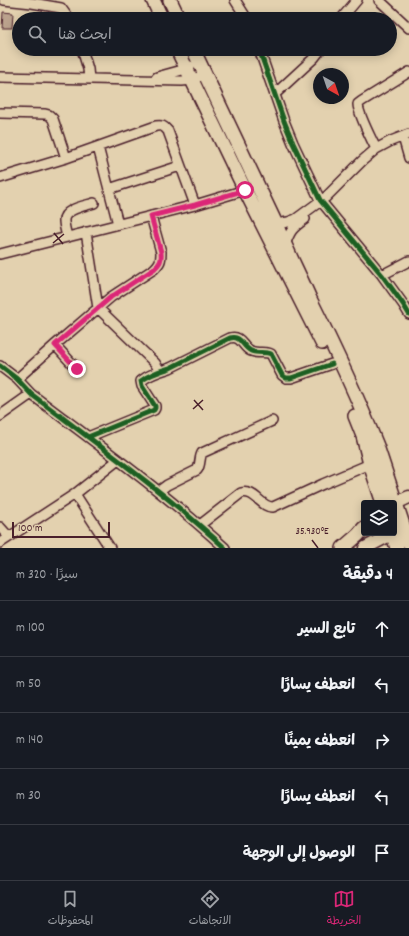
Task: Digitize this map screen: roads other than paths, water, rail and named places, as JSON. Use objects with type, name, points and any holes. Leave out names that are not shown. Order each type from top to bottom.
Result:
[{"type":"highway","points":[[153,0],[159,12]]},
{"type":"highway","points":[[170,0],[176,12]]},
{"type":"highway","points":[[180,56],[332,364],[363,436],[376,482],[387,500]]},
{"type":"highway","points":[[196,56],[344,370],[371,431],[377,446],[388,500]]},
{"type":"highway","points":[[374,500],[376,482]]},
{"type":"highway","points":[[343,548],[361,532]]},
{"type":"main road","points":[[397,501],[409,497]]},
{"type":"main road","points":[[365,548],[398,540]]},
{"type":"street","points":[[4,0],[62,8]]},
{"type":"street","points":[[56,0],[65,12]]},
{"type":"street","points":[[235,0],[243,12]]},
{"type":"street","points":[[347,12],[357,0]]},
{"type":"street","points":[[379,0],[392,12]]},
{"type":"street","points":[[397,17],[409,28]]},
{"type":"street","points":[[85,56],[89,79]]},
{"type":"street","points":[[261,56],[293,143],[323,201],[382,276],[409,314]]},
{"type":"street","points":[[275,94],[316,56]]},
{"type":"street","points":[[0,77],[182,80],[189,74],[199,61]]},
{"type":"street","points":[[376,149],[360,114],[358,104],[409,72]]},
{"type":"street","points":[[146,80],[189,74],[205,74]]},
{"type":"street","points":[[0,113],[50,115],[66,158]]},
{"type":"street","points":[[0,178],[66,158],[161,125],[168,131],[195,205]]},
{"type":"street","points":[[285,245],[289,233],[376,149],[391,141],[406,136],[409,158]]},
{"type":"street","points":[[98,147],[118,224]]},
{"type":"street","points":[[109,189],[180,166]]},
{"type":"street","points":[[0,254],[195,205],[245,190]]},
{"type":"street","points":[[276,224],[296,219],[323,201]]},
{"type":"street","points":[[68,237],[63,220],[66,214],[70,210],[94,203]]},
{"type":"street","points":[[17,379],[111,297],[154,269],[160,263],[161,252],[151,216]]},
{"type":"street","points":[[86,232],[98,308],[154,363],[160,371]]},
{"type":"street","points":[[382,276],[409,261]]},
{"type":"street","points":[[88,437],[154,410],[155,406],[144,390],[141,381],[230,338],[234,337],[240,340],[250,351],[271,354],[275,359],[282,375],[286,378],[291,378],[332,364]]},
{"type":"street","points":[[55,345],[77,369]]},
{"type":"street","points":[[0,366],[17,379],[31,394],[159,491],[225,548]]},
{"type":"street","points":[[0,416],[31,394]]},
{"type":"street","points":[[159,491],[167,485],[197,470],[200,466],[202,453],[272,421]]},
{"type":"street","points":[[0,543],[75,494],[118,460]]},
{"type":"street","points":[[200,525],[241,493],[249,493],[270,508],[370,464]]},
{"type":"street","points":[[75,494],[110,548]]},
{"type":"street","points":[[0,527],[9,538]]}]
